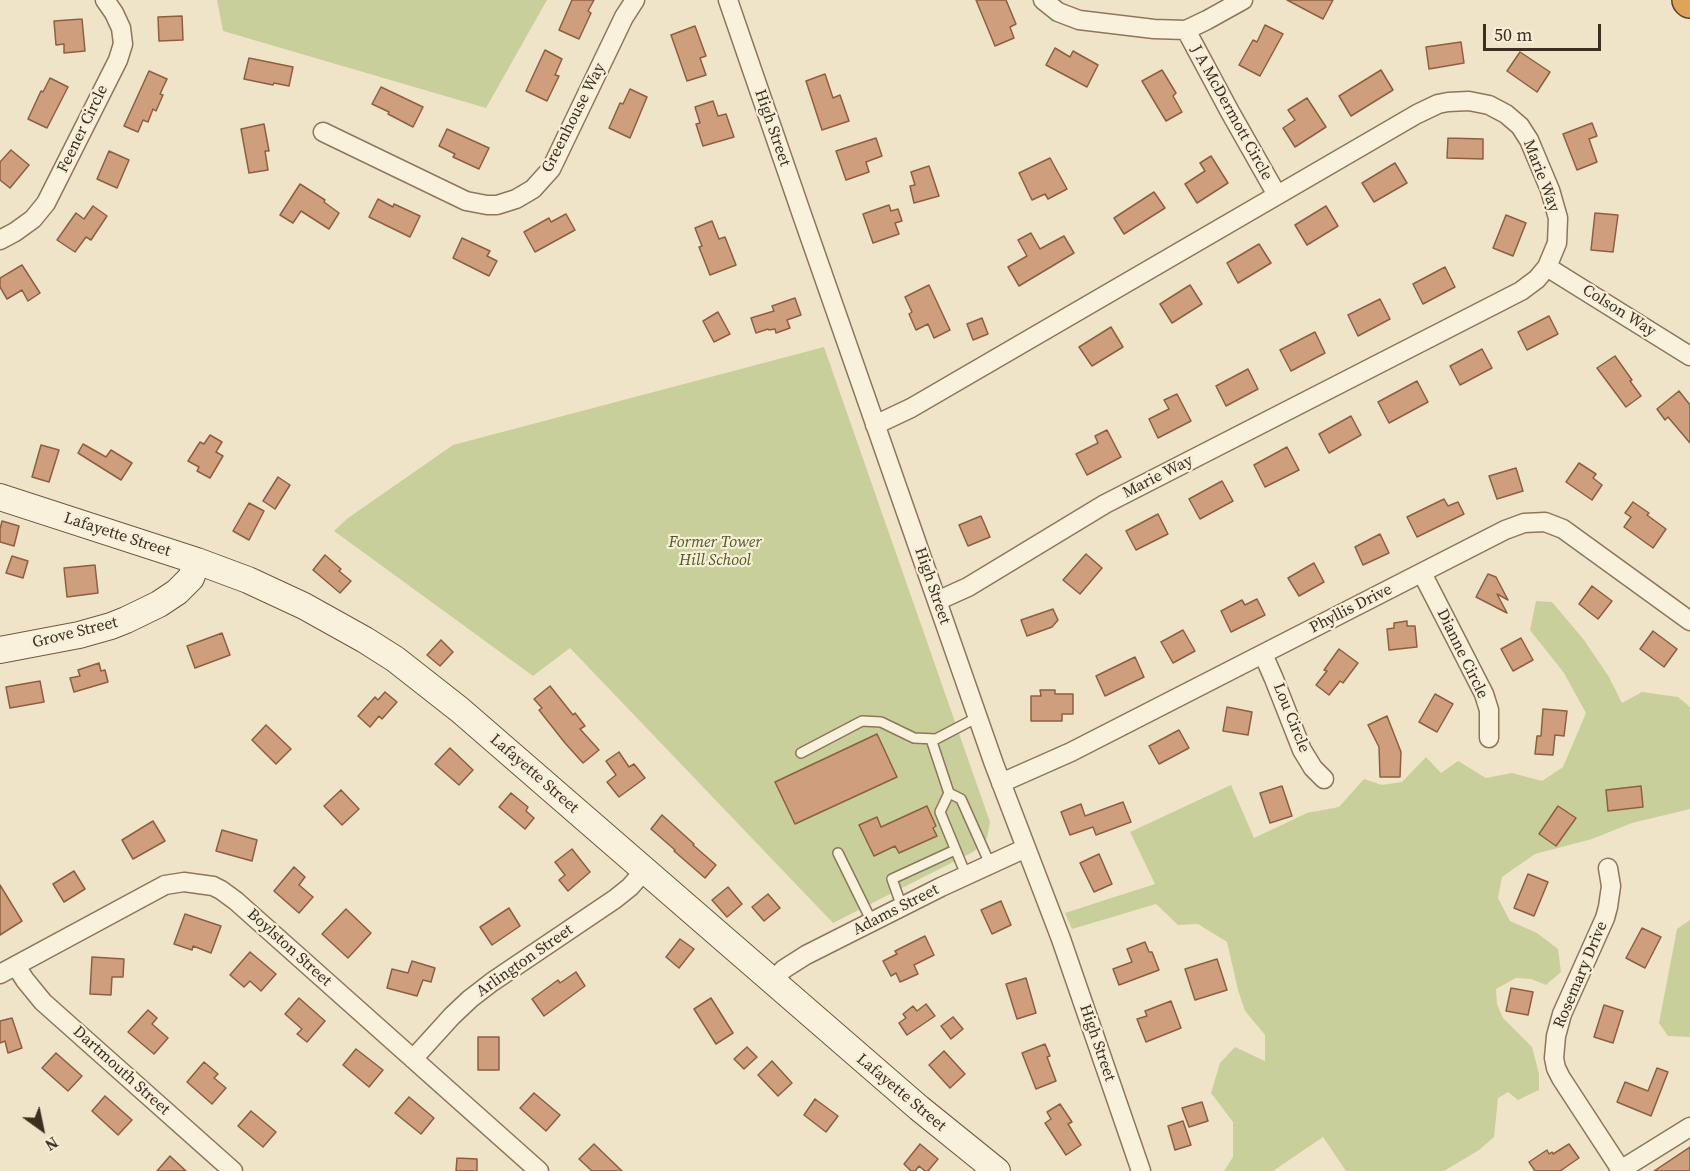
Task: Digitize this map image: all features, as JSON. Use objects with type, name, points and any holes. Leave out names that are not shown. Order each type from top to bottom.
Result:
[{"type":"main road","name":"Lafayette Street","points":[[0,497],[197,561],[248,580],[304,606],[395,659],[460,710],[927,1115],[997,1171]]},
{"type":"main road","name":"Grove Street","points":[[0,650],[79,635],[111,626],[134,616],[177,592],[190,578],[197,561]]},
{"type":"street","name":"Feener Circle","points":[[0,240],[33,219],[46,202],[118,60],[123,36],[118,20],[105,0]]},
{"type":"street","name":"Greenhouse Way","points":[[323,132],[466,201],[497,205],[516,199],[533,189],[551,169],[624,17],[635,0]]},
{"type":"street","name":"High Street","points":[[728,0],[1001,783],[1065,950],[1141,1171]]},
{"type":"street","name":"J A McDermott Circle","points":[[1043,0],[1058,12],[1078,20],[1154,29],[1186,30],[1243,0]]},
{"type":"street","name":"J A McDermott Circle","points":[[1186,30],[1277,195]]},
{"type":"street","name":"Marie Way","points":[[875,425],[911,408],[1428,108],[1459,101],[1490,105],[1506,114],[1520,126],[1529,140],[1550,190],[1556,210],[1557,243],[1547,267],[1537,279],[1512,297],[1106,504],[968,587],[937,601]]},
{"type":"street","name":"Colson Way","points":[[1547,267],[1690,356]]},
{"type":"street","name":"Phyllis Drive","points":[[1001,783],[1071,752],[1515,526],[1535,521],[1554,525],[1572,536],[1690,621]]},
{"type":"street","name":"Dianne Circle","points":[[1422,573],[1484,694],[1489,710],[1489,738]]},
{"type":"street","name":"Lou Circle","points":[[1263,654],[1302,750],[1313,768],[1324,779]]},
{"type":"street","name":"Adams Street","points":[[771,981],[791,964],[966,875],[1026,848]]},
{"type":"street","name":"Rosemary Drive","points":[[1608,868],[1611,886],[1605,918],[1560,1020],[1554,1058],[1561,1078],[1620,1171]]},
{"type":"street","name":"Arlington Street","points":[[413,1059],[470,999],[615,899],[645,871]]},
{"type":"street","name":"Boylston Street","points":[[8,970],[165,885],[184,882],[205,884],[221,890],[539,1171]]},
{"type":"street","name":"Dartmouth Street","points":[[8,970],[25,980],[43,1002],[233,1171]]},
{"type":"street","points":[[1620,1171],[1690,1127]]},
{"type":"lane","points":[[801,753],[862,722],[881,722],[914,738],[936,739],[978,717]]},
{"type":"lane","points":[[931,739],[949,794],[940,812],[966,875]]},
{"type":"lane","points":[[949,794],[961,799],[990,864]]},
{"type":"lane","points":[[902,907],[892,879],[955,850]]},
{"type":"lane","points":[[838,853],[872,922]]},
{"type":"green space","points":[[217,0],[547,0],[486,108],[223,31]]},
{"type":"green space","name":"Former Tower Hill School","points":[[824,347],[990,822],[987,838],[973,852],[833,923],[570,648],[533,676],[334,531],[348,518],[453,445]]},
{"type":"green space","points":[[1536,601],[1552,602],[1584,640],[1609,677],[1622,703],[1642,692],[1678,697],[1690,707],[1690,809],[1632,823],[1592,839],[1535,854],[1502,877],[1498,898],[1510,921],[1537,933],[1558,949],[1561,972],[1546,985],[1531,979],[1516,978],[1496,989],[1497,1004],[1503,1018],[1532,1047],[1539,1074],[1539,1090],[1518,1100],[1508,1092],[1498,1098],[1494,1137],[1479,1150],[1444,1171],[1346,1171],[1323,1137],[1273,1171],[1224,1171],[1233,1157],[1233,1122],[1211,1093],[1220,1063],[1235,1047],[1265,1061],[1265,1035],[1245,1011],[1227,942],[1198,924],[1178,925],[1156,904],[1072,929],[1065,913],[1155,884],[1130,832],[1231,785],[1254,838],[1307,813],[1339,807],[1364,779],[1382,785],[1402,782],[1426,757],[1441,773],[1458,761],[1486,778],[1512,773],[1542,781],[1563,767],[1586,713],[1564,673],[1530,630]]},
{"type":"green space","points":[[1690,920],[1690,1037],[1668,1036],[1659,1023],[1677,929]]},
{"type":"building","points":[[572,0],[594,0],[588,11],[591,13],[579,39],[559,30]]},
{"type":"building","points":[[976,0],[1006,0],[1016,24],[1010,27],[1014,38],[995,46]]},
{"type":"building","points":[[1287,0],[1333,0],[1323,19]]},
{"type":"building","points":[[182,16],[183,40],[159,41],[158,17]]},
{"type":"building","points":[[82,19],[85,51],[64,53],[64,44],[56,45],[54,21]]},
{"type":"building","points":[[1265,25],[1283,34],[1260,76],[1239,65],[1253,40],[1257,42]]},
{"type":"building","points":[[695,26],[706,56],[700,58],[706,75],[687,81],[671,35]]},
{"type":"building","points":[[1461,42],[1464,63],[1429,69],[1426,47]]},
{"type":"building","points":[[1055,48],[1070,57],[1073,51],[1098,65],[1087,87],[1046,65]]},
{"type":"building","points":[[545,50],[562,59],[555,75],[559,76],[547,101],[526,91]]},
{"type":"building","points":[[1520,52],[1550,72],[1537,92],[1507,71]]},
{"type":"building","points":[[249,58],[293,67],[289,86],[244,79]]},
{"type":"building","points":[[1162,70],[1176,93],[1173,96],[1182,112],[1166,121],[1142,81]]},
{"type":"building","points":[[1381,70],[1393,90],[1351,116],[1339,96]]},
{"type":"building","points":[[149,71],[167,79],[156,111],[153,109],[148,122],[143,120],[138,132],[124,126]]},
{"type":"building","points":[[825,74],[833,98],[840,95],[849,121],[822,130],[806,81]]},
{"type":"building","points":[[50,78],[68,87],[47,128],[28,119]]},
{"type":"building","points":[[381,87],[423,107],[413,127],[372,104]]},
{"type":"building","points":[[630,89],[647,97],[630,138],[609,128],[620,103],[623,104]]},
{"type":"building","points":[[1307,98],[1326,127],[1295,147],[1283,128],[1295,120],[1288,110]]},
{"type":"building","points":[[713,101],[718,116],[726,114],[734,137],[703,146],[696,124],[700,123],[695,107]]},
{"type":"building","points":[[1592,123],[1597,136],[1589,139],[1597,162],[1577,170],[1563,134]]},
{"type":"building","points":[[264,124],[269,151],[265,151],[268,170],[249,173],[241,129]]},
{"type":"building","points":[[447,129],[489,148],[479,169],[453,157],[455,154],[439,146]]},
{"type":"building","points":[[876,138],[882,156],[866,162],[869,172],[846,180],[836,151]]},
{"type":"building","points":[[1448,138],[1483,139],[1483,159],[1447,158]]},
{"type":"building","points":[[11,150],[29,165],[10,188],[0,180],[0,162]]},
{"type":"building","points":[[109,151],[129,160],[117,188],[97,179]]},
{"type":"building","points":[[1211,156],[1228,183],[1197,203],[1185,184],[1205,171],[1200,163]]},
{"type":"building","points":[[1050,158],[1067,189],[1048,199],[1045,194],[1032,200],[1019,173]]},
{"type":"building","points":[[1395,163],[1407,183],[1374,202],[1362,183]]},
{"type":"building","points":[[929,166],[939,196],[914,203],[910,186],[915,185],[911,172]]},
{"type":"building","points":[[300,184],[325,200],[324,202],[339,213],[329,229],[301,211],[293,223],[280,215]]},
{"type":"building","points":[[1154,192],[1165,208],[1124,234],[1114,218]]},
{"type":"building","points":[[378,199],[420,216],[410,237],[369,217]]},
{"type":"building","points":[[889,205],[891,211],[898,209],[902,221],[895,223],[899,234],[873,243],[863,214]]},
{"type":"building","points":[[93,206],[107,216],[91,240],[86,237],[75,252],[57,240],[76,213],[84,219]]},
{"type":"building","points":[[1326,206],[1338,226],[1307,245],[1295,225]]},
{"type":"building","points":[[1595,213],[1618,215],[1613,252],[1591,250]]},
{"type":"building","points":[[566,214],[575,230],[535,252],[524,232],[549,218],[551,222]]},
{"type":"building","points":[[1506,215],[1526,223],[1513,256],[1493,248]]},
{"type":"building","points":[[712,221],[719,239],[725,237],[736,265],[710,275],[699,247],[702,246],[695,228]]},
{"type":"building","points":[[1031,233],[1040,249],[1064,236],[1074,253],[1019,286],[1008,267],[1027,256],[1018,240]]},
{"type":"building","points":[[462,238],[490,251],[487,256],[497,261],[489,276],[453,258]]},
{"type":"building","points":[[1259,244],[1271,263],[1238,283],[1227,263]]},
{"type":"building","points":[[22,265],[40,293],[28,301],[22,290],[7,299],[0,287],[0,278]]},
{"type":"building","points":[[1445,267],[1455,287],[1423,304],[1413,284]]},
{"type":"building","points":[[929,285],[950,330],[934,338],[928,324],[916,330],[909,314],[912,312],[905,297]]},
{"type":"building","points":[[1190,285],[1202,304],[1172,323],[1160,304]]},
{"type":"building","points":[[795,298],[801,315],[787,320],[790,328],[776,333],[775,329],[768,329],[756,333],[751,318],[774,311],[772,306]]},
{"type":"building","points":[[1380,299],[1390,319],[1358,336],[1348,315]]},
{"type":"building","points":[[718,312],[730,334],[714,342],[703,321]]},
{"type":"building","points":[[1549,316],[1558,334],[1527,350],[1518,332]]},
{"type":"building","points":[[982,318],[988,334],[973,340],[967,324]]},
{"type":"building","points":[[1111,327],[1123,347],[1092,366],[1079,347]]},
{"type":"building","points":[[1315,332],[1325,353],[1291,371],[1280,350]]},
{"type":"building","points":[[1482,349],[1492,368],[1460,385],[1450,366]]},
{"type":"building","points":[[1615,356],[1641,396],[1626,407],[1597,368]]},
{"type":"building","points":[[1248,369],[1258,389],[1226,406],[1216,386]]},
{"type":"building","points":[[1417,381],[1428,402],[1389,423],[1378,402]]},
{"type":"building","points":[[1679,391],[1690,405],[1690,443],[1668,417],[1665,420],[1657,409]]},
{"type":"building","points":[[1177,394],[1191,421],[1158,438],[1149,419],[1169,409],[1164,400]]},
{"type":"building","points":[[1351,416],[1361,435],[1329,453],[1319,434]]},
{"type":"building","points":[[1107,430],[1121,457],[1087,475],[1076,454],[1098,443],[1095,436]]},
{"type":"building","points":[[210,435],[222,442],[216,452],[223,456],[210,478],[197,471],[199,467],[188,461],[200,442],[204,444]]},
{"type":"building","points":[[83,444],[106,457],[111,450],[132,463],[121,480],[78,453]]},
{"type":"building","points":[[41,445],[59,450],[49,482],[32,477]]},
{"type":"building","points":[[1287,447],[1299,470],[1265,487],[1254,465]]},
{"type":"building","points":[[1579,463],[1596,474],[1593,478],[1602,485],[1592,500],[1566,482]]},
{"type":"building","points":[[1516,468],[1523,491],[1497,499],[1489,476]]},
{"type":"building","points":[[278,477],[290,485],[275,509],[263,501]]},
{"type":"building","points":[[1222,481],[1233,501],[1200,519],[1189,499]]},
{"type":"building","points":[[1444,499],[1448,506],[1458,502],[1464,514],[1417,537],[1407,517]]},
{"type":"building","points":[[1633,502],[1666,529],[1653,548],[1624,527],[1631,517],[1625,513]]},
{"type":"building","points":[[249,503],[264,511],[249,540],[233,531]]},
{"type":"building","points":[[1158,514],[1168,534],[1136,550],[1126,531]]},
{"type":"building","points":[[981,516],[990,537],[968,546],[959,525]]},
{"type":"building","points":[[2,521],[19,526],[14,546],[0,542]]},
{"type":"building","points":[[1380,534],[1389,553],[1363,565],[1355,547]]},
{"type":"building","points":[[1086,554],[1102,568],[1080,594],[1063,580]]},
{"type":"building","points":[[325,555],[351,581],[340,593],[313,570]]},
{"type":"building","points":[[12,556],[28,561],[23,578],[6,573]]},
{"type":"building","points":[[1314,563],[1324,582],[1299,596],[1288,578]]},
{"type":"building","points":[[95,565],[98,593],[67,597],[64,568]]},
{"type":"building","points":[[1488,574],[1496,577],[1508,600],[1497,594],[1507,613],[1476,597]]},
{"type":"building","points":[[1592,586],[1612,601],[1598,619],[1579,604]]},
{"type":"building","points":[[1257,599],[1265,615],[1231,632],[1221,611],[1242,600],[1245,605]]},
{"type":"building","points":[[1053,609],[1058,620],[1052,627],[1027,636],[1021,620]]},
{"type":"building","points":[[1407,621],[1407,626],[1415,626],[1417,647],[1389,650],[1387,629],[1394,628],[1394,623]]},
{"type":"building","points":[[1183,630],[1195,651],[1173,663],[1161,642]]},
{"type":"building","points":[[1653,631],[1677,649],[1664,667],[1640,649]]},
{"type":"building","points":[[222,633],[230,655],[195,668],[187,646]]},
{"type":"building","points":[[1521,638],[1533,660],[1513,671],[1501,649]]},
{"type":"building","points":[[441,640],[453,652],[440,666],[427,655]]},
{"type":"building","points":[[1339,649],[1358,663],[1343,683],[1340,681],[1329,695],[1316,685]]},
{"type":"building","points":[[1135,657],[1144,677],[1105,696],[1096,676]]},
{"type":"building","points":[[99,663],[101,671],[105,670],[108,682],[74,692],[70,678],[80,676],[78,670]]},
{"type":"building","points":[[40,681],[44,702],[10,708],[6,687]]},
{"type":"building","points":[[550,686],[585,726],[580,729],[599,750],[583,763],[539,710],[542,708],[534,699]]},
{"type":"building","points":[[1040,690],[1055,690],[1055,694],[1073,694],[1073,714],[1062,714],[1062,721],[1031,721],[1031,696],[1041,696]]},
{"type":"building","points":[[385,692],[397,702],[382,719],[379,716],[370,727],[358,716],[375,697],[378,700]]},
{"type":"building","points":[[1435,694],[1453,704],[1437,732],[1419,722]]},
{"type":"building","points":[[1227,707],[1252,712],[1248,735],[1223,731]]},
{"type":"building","points":[[1543,709],[1567,711],[1564,736],[1555,735],[1553,755],[1535,754],[1537,736],[1541,736]]},
{"type":"building","points":[[1387,716],[1401,752],[1400,777],[1380,777],[1379,747],[1368,725]]},
{"type":"building","points":[[266,725],[291,749],[276,764],[252,740]]},
{"type":"building","points":[[1179,730],[1189,748],[1159,764],[1149,746]]},
{"type":"building","points":[[877,734],[897,777],[795,824],[775,782]]},
{"type":"building","points":[[450,748],[473,770],[459,785],[435,764]]},
{"type":"building","points":[[619,752],[629,767],[634,764],[645,778],[619,797],[607,782],[616,775],[606,761]]},
{"type":"building","points":[[1282,786],[1292,816],[1270,823],[1260,793]]},
{"type":"building","points":[[1641,786],[1643,807],[1608,811],[1606,790]]},
{"type":"building","points":[[341,790],[359,809],[342,825],[324,806]]},
{"type":"building","points":[[511,793],[528,807],[526,811],[534,818],[525,829],[499,807]]},
{"type":"building","points":[[1123,802],[1131,822],[1096,835],[1093,827],[1070,835],[1061,812],[1081,804],[1085,816]]},
{"type":"building","points":[[927,806],[936,826],[933,828],[937,836],[899,853],[895,846],[874,856],[859,825],[877,817],[881,827]]},
{"type":"building","points":[[1558,806],[1576,818],[1556,846],[1539,834]]},
{"type":"building","points":[[662,815],[716,865],[705,878],[651,829]]},
{"type":"building","points":[[153,821],[165,841],[133,859],[122,840]]},
{"type":"building","points":[[222,830],[257,840],[252,861],[216,851]]},
{"type":"building","points":[[572,849],[590,872],[568,891],[559,880],[565,875],[555,862]]},
{"type":"building","points":[[1099,854],[1112,884],[1094,892],[1080,863]]},
{"type":"building","points":[[294,867],[305,877],[299,885],[313,897],[299,913],[274,891]]},
{"type":"building","points":[[74,871],[85,889],[64,902],[53,884]]},
{"type":"building","points":[[1528,874],[1548,882],[1534,916],[1514,908]]},
{"type":"building","points":[[0,885],[22,921],[0,935]]},
{"type":"building","points":[[728,887],[742,904],[727,917],[712,900]]},
{"type":"building","points":[[768,894],[780,908],[764,921],[752,907]]},
{"type":"building","points":[[1001,901],[1011,925],[992,934],[981,910]]},
{"type":"building","points":[[509,908],[520,926],[492,945],[480,927]]},
{"type":"building","points":[[346,909],[371,933],[348,958],[322,934]]},
{"type":"building","points":[[185,914],[221,926],[211,953],[193,946],[192,950],[174,944]]},
{"type":"building","points":[[1642,928],[1661,937],[1645,968],[1626,958]]},
{"type":"building","points":[[925,936],[934,955],[914,965],[918,974],[900,982],[896,973],[891,976],[883,961],[897,954],[895,951]]},
{"type":"building","points":[[680,939],[694,949],[679,968],[666,957]]},
{"type":"building","points":[[1145,942],[1159,970],[1119,985],[1113,969],[1132,962],[1127,949]]},
{"type":"building","points":[[250,952],[276,974],[261,991],[250,981],[244,987],[230,975]]},
{"type":"building","points":[[92,957],[124,959],[123,977],[112,977],[111,995],[90,994]]},
{"type":"building","points":[[1217,959],[1227,990],[1195,1000],[1185,969]]},
{"type":"building","points":[[412,961],[435,968],[431,982],[423,980],[417,996],[387,988],[392,969],[408,973]]},
{"type":"building","points":[[576,972],[585,986],[544,1016],[532,999],[558,980],[560,983]]},
{"type":"building","points":[[1026,978],[1036,1013],[1017,1019],[1006,984]]},
{"type":"building","points":[[1511,988],[1533,992],[1528,1015],[1506,1011]]},
{"type":"building","points":[[299,998],[325,1021],[307,1042],[297,1034],[302,1029],[285,1014]]},
{"type":"building","points":[[711,998],[733,1033],[716,1044],[694,1009]]},
{"type":"building","points":[[1171,1001],[1181,1028],[1146,1042],[1137,1019],[1147,1016],[1145,1011]]},
{"type":"building","points":[[926,1004],[935,1016],[907,1035],[899,1023],[906,1018],[903,1014],[913,1006],[917,1011]]},
{"type":"building","points":[[1604,1005],[1623,1011],[1613,1043],[1594,1037]]},
{"type":"building","points":[[148,1010],[157,1018],[152,1024],[168,1038],[154,1054],[128,1032]]},
{"type":"building","points":[[953,1017],[963,1029],[951,1039],[941,1026]]},
{"type":"building","points":[[12,1018],[22,1048],[8,1053],[5,1041],[0,1043],[0,1021]]},
{"type":"building","points":[[478,1037],[499,1037],[499,1070],[478,1070]]},
{"type":"building","points":[[1045,1044],[1056,1081],[1036,1089],[1022,1053]]},
{"type":"building","points":[[747,1047],[757,1057],[744,1069],[734,1059]]},
{"type":"building","points":[[356,1049],[383,1070],[369,1087],[343,1065]]},
{"type":"building","points":[[944,1051],[965,1074],[950,1088],[929,1065]]},
{"type":"building","points":[[56,1053],[82,1076],[68,1091],[42,1068]]},
{"type":"building","points":[[772,1061],[792,1083],[778,1096],[758,1075]]},
{"type":"building","points":[[204,1062],[218,1074],[214,1078],[226,1088],[212,1104],[187,1082]]},
{"type":"building","points":[[1657,1068],[1668,1072],[1651,1116],[1617,1102],[1625,1082],[1648,1091]]},
{"type":"building","points":[[534,1093],[560,1115],[546,1131],[520,1108]]},
{"type":"building","points":[[105,1096],[132,1120],[118,1135],[92,1111]]},
{"type":"building","points":[[409,1097],[434,1118],[421,1134],[395,1113]]},
{"type":"building","points":[[815,1099],[838,1116],[826,1132],[804,1115]]},
{"type":"building","points":[[1202,1102],[1208,1121],[1189,1127],[1182,1108]]},
{"type":"building","points":[[1060,1104],[1072,1122],[1068,1124],[1081,1145],[1066,1155],[1045,1123],[1051,1119],[1047,1112]]},
{"type":"building","points":[[251,1111],[276,1132],[263,1147],[238,1126]]},
{"type":"building","points":[[1183,1121],[1191,1145],[1175,1150],[1168,1126]]},
{"type":"building","points":[[594,1144],[622,1171],[592,1171],[579,1159]]},
{"type":"building","points":[[920,1144],[938,1159],[928,1171],[919,1166],[915,1171],[911,1171],[904,1164]]},
{"type":"building","points":[[1569,1144],[1579,1158],[1560,1171],[1535,1171],[1529,1162],[1547,1150],[1549,1154],[1552,1152],[1553,1154]]},
{"type":"building","points":[[1690,1147],[1690,1171],[1654,1171]]},
{"type":"building","points":[[170,1156],[186,1171],[157,1171]]},
{"type":"building","points":[[457,1158],[477,1159],[477,1171],[456,1171]]}]
